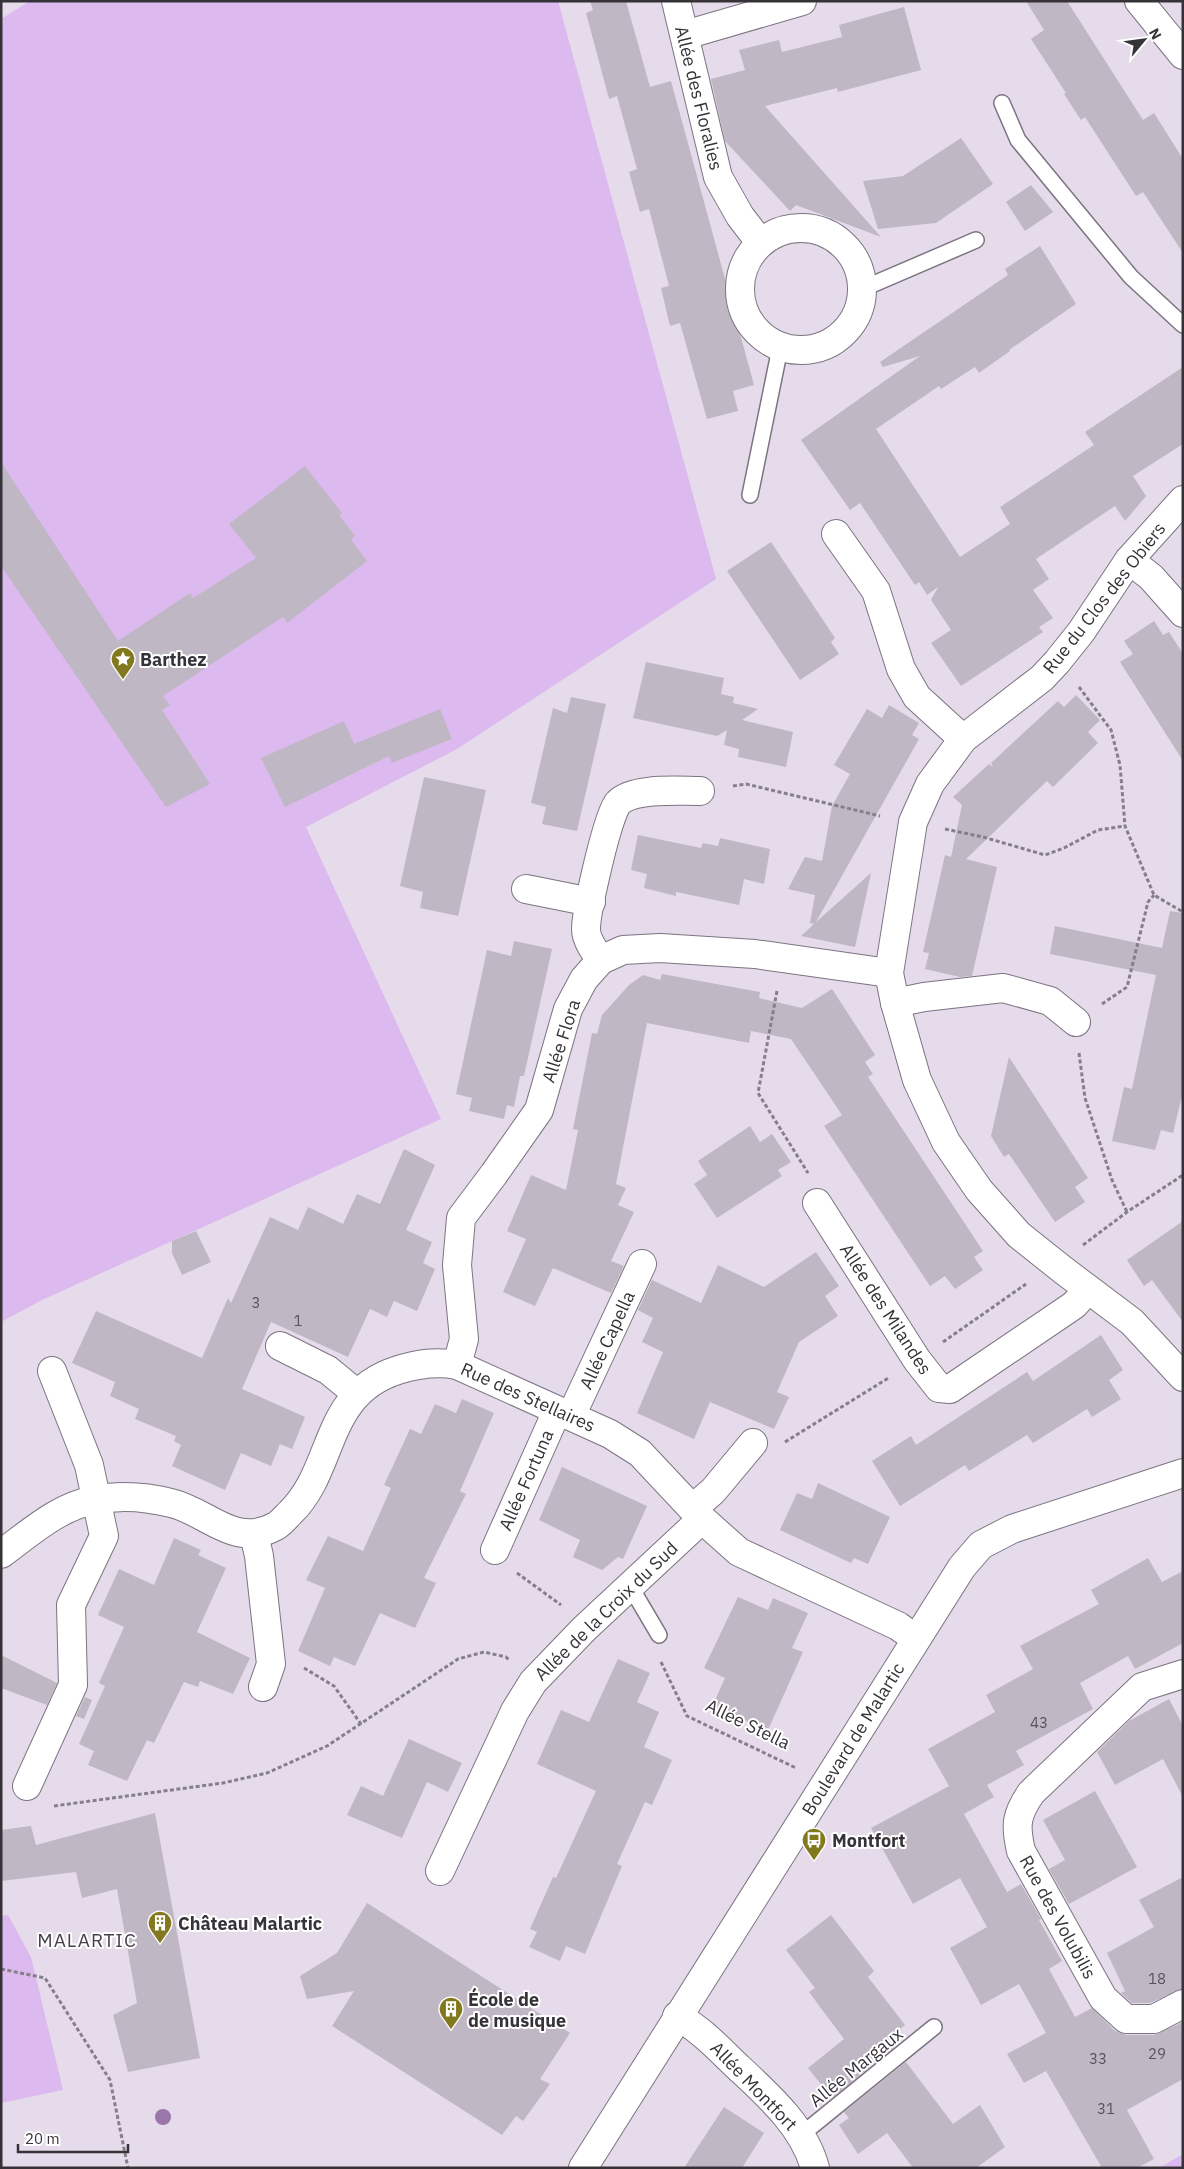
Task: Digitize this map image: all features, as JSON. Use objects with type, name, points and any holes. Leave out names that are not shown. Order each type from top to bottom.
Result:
[{"type":"street","name":"Allée des Floralies","points":[[676,1],[718,177],[740,216],[760,242]]},
{"type":"street","points":[[685,35],[802,1]]},
{"type":"street","points":[[1140,1],[1183,55]]},
{"type":"street","points":[[796,227],[816,229],[835,237],[849,251],[859,268],[862,289],[859,308],[850,326],[835,340],[817,348],[780,348],[759,333],[747,317],[740,298],[741,277],[745,264],[760,242],[777,232],[796,227]]},
{"type":"street","name":"Rue du Clos des Obiers","points":[[1183,500],[1129,560],[1081,632],[1057,662],[1042,678],[963,739],[930,784],[912,822],[889,973],[895,1003],[917,1080],[946,1142],[980,1190],[1019,1234],[1088,1290],[1132,1322],[1183,1377]]},
{"type":"street","points":[[836,534],[876,591],[901,669],[918,697],[963,739]]},
{"type":"street","points":[[1129,560],[1151,577],[1183,613]]},
{"type":"street","points":[[601,960],[593,949],[586,931],[609,821],[618,803],[639,792],[700,791]]},
{"type":"street","points":[[526,889],[591,902]]},
{"type":"street","name":"Allée Flora","points":[[457,1365],[464,1339],[457,1265],[460,1218],[494,1174],[538,1110],[568,1009],[584,979],[601,960],[623,950],[660,948],[755,954],[889,973]]},
{"type":"street","points":[[895,1003],[924,997],[1003,988],[1050,1000],[1076,1022]]},
{"type":"street","name":"Allée des Milandes","points":[[816,1203],[917,1360],[939,1388],[950,1389],[1074,1306],[1088,1290]]},
{"type":"street","name":"Allée Capella","points":[[564,1413],[642,1264]]},
{"type":"street","points":[[280,1346],[328,1370],[356,1393]]},
{"type":"street","name":"Rue des Stellaires","points":[[1,1554],[59,1511],[95,1500],[135,1497],[172,1503],[229,1530],[254,1534],[278,1525],[303,1500],[336,1424],[356,1393],[386,1374],[413,1365],[437,1361],[457,1365],[610,1434],[640,1453],[739,1552],[898,1626],[916,1639]]},
{"type":"street","points":[[27,1786],[73,1685],[70,1605],[104,1536],[89,1465],[52,1371]]},
{"type":"street","name":"Allée Fortuna","points":[[495,1550],[564,1413]]},
{"type":"street","name":"Allée de la Croix du Sud","points":[[440,1871],[515,1711],[533,1682],[627,1588],[698,1513],[713,1491],[753,1443]]},
{"type":"street","name":"Boulevard de Malartic","points":[[583,2168],[962,1567],[981,1545],[1012,1529],[1183,1473]]},
{"type":"street","points":[[254,1534],[259,1556],[267,1676]]},
{"type":"street","name":"Rue des Volubilis","points":[[1183,1674],[1142,1686],[1031,1793],[1020,1808],[1016,1829],[1021,1851],[1103,1998],[1126,2019],[1154,2019],[1183,2004]]},
{"type":"street","name":"Allée Montfort","points":[[678,2016],[697,2027],[772,2099],[801,2135],[811,2153],[815,2168]]},
{"type":"lane","points":[[1002,103],[1018,140],[1131,277],[1183,326]]},
{"type":"lane","points":[[862,289],[976,240]]},
{"type":"lane","points":[[750,495],[780,348]]},
{"type":"lane","points":[[627,1588],[636,1596],[659,1635]]},
{"type":"lane","name":"Allée Margaux","points":[[801,2135],[934,2027]]},
{"type":"path","points":[[1057,662],[1072,677],[1111,730],[1120,765],[1125,826],[1154,895],[1183,912]]},
{"type":"path","points":[[700,791],[746,784],[882,817]]},
{"type":"path","points":[[912,822],[983,837],[1045,855],[1064,848],[1098,830],[1125,826]]},
{"type":"path","points":[[1127,1212],[1112,1180],[1085,1098],[1076,1022],[1127,987],[1148,902],[1154,895]]},
{"type":"path","points":[[784,958],[758,1093],[811,1178],[816,1203]]},
{"type":"path","points":[[753,1443],[773,1449],[917,1360],[1034,1278],[1048,1279],[1063,1270],[1072,1253],[1127,1212],[1183,1175]]},
{"type":"path","points":[[495,1550],[506,1565],[564,1608]]},
{"type":"path","name":"Allée Stella","points":[[659,1635],[658,1654],[687,1716],[796,1768],[802,1760]]},
{"type":"path","points":[[52,1806],[222,1783],[267,1773],[327,1746],[425,1679],[458,1659],[484,1652],[506,1657],[533,1682]]},
{"type":"path","points":[[267,1676],[294,1662],[334,1686],[361,1724]]},
{"type":"path","points":[[1,1969],[45,1978],[110,2080],[128,2168]]},
{"type":"shaded area","points":[[30,1],[558,1],[716,579],[457,749],[306,827],[441,1119],[42,1300],[1,1322],[1,19]]},
{"type":"shaded area","points":[[8,1915],[31,1957],[63,2090],[1,2103],[1,1916]]},
{"type":"shaded area","points":[[1183,2154],[1183,2168],[1159,2168]]},
{"type":"building","points":[[590,1],[626,1],[650,87],[671,81],[754,385],[733,391],[738,411],[707,419],[680,323],[670,326],[661,288],[669,286],[649,209],[640,212],[629,172],[637,169],[617,96],[609,99],[586,13],[593,10]]},
{"type":"building","points":[[1026,1],[1067,1],[1143,120],[1154,113],[1183,159],[1183,253],[1143,192],[1136,196],[1085,117],[1081,120],[1064,94],[1066,93],[1031,39],[1044,30]]},
{"type":"building","points":[[904,7],[921,70],[838,92],[837,88],[765,106],[881,237],[796,205],[790,211],[725,141],[711,79],[745,70],[739,50],[779,40],[782,52],[842,37],[839,25]]},
{"type":"building","points":[[961,138],[993,184],[936,223],[878,229],[863,181],[903,176]]},
{"type":"building","points":[[1031,185],[1053,212],[1025,231],[1006,202]]},
{"type":"building","points":[[1040,246],[1076,304],[979,373],[975,367],[941,389],[939,386],[876,429],[960,557],[1010,524],[1000,507],[1094,445],[1085,432],[1183,367],[1183,444],[1133,476],[1146,496],[1125,521],[1115,506],[1036,559],[1049,579],[1033,590],[1053,618],[1039,627],[1043,632],[961,686],[931,643],[951,630],[931,600],[938,587],[927,595],[919,582],[915,585],[860,503],[850,510],[801,440],[920,356],[883,367],[880,362],[1008,275],[1005,269]]},
{"type":"building","points":[[1,462],[118,641],[190,593],[193,598],[256,558],[229,524],[305,466],[342,513],[339,515],[355,536],[351,540],[367,561],[287,623],[283,617],[163,696],[170,705],[162,710],[210,784],[166,807],[1,566]]},
{"type":"building","points":[[771,542],[835,638],[831,642],[839,654],[800,680],[727,571]]},
{"type":"building","points":[[1154,621],[1163,635],[1169,632],[1183,654],[1183,761],[1120,662],[1133,654],[1124,641]]},
{"type":"building","points":[[646,662],[724,678],[721,694],[734,697],[733,703],[758,709],[742,720],[793,732],[786,767],[738,757],[739,749],[724,745],[727,730],[717,736],[633,718]]},
{"type":"building","points":[[1076,695],[1100,720],[1088,732],[1098,743],[1053,787],[1047,781],[966,859],[997,867],[972,976],[960,977],[925,969],[929,953],[923,952],[945,855],[951,857],[962,805],[953,797],[989,764],[993,767],[991,763],[1058,701],[1064,707]]},
{"type":"building","points":[[571,697],[606,704],[577,831],[542,824],[546,807],[531,803],[553,708],[567,713]]},
{"type":"building","points":[[889,705],[919,723],[912,735],[919,739],[816,922],[871,873],[855,947],[801,936],[814,924],[810,923],[815,895],[788,889],[805,857],[822,861],[832,806],[850,774],[834,765],[867,709],[882,718]]},
{"type":"building","points":[[440,709],[452,739],[392,763],[389,756],[285,807],[261,758],[344,721],[354,744]]},
{"type":"building","points":[[424,777],[486,790],[458,916],[420,908],[423,892],[400,886]]},
{"type":"building","points":[[638,835],[701,848],[703,843],[718,846],[720,838],[770,849],[764,884],[744,879],[739,905],[676,892],[676,896],[644,888],[647,874],[631,870]]},
{"type":"building","points":[[1170,911],[1183,913],[1183,1092],[1173,1133],[1161,1130],[1155,1150],[1112,1141],[1124,1087],[1132,1089],[1156,975],[1050,954],[1055,926],[1162,948]]},
{"type":"building","points":[[514,941],[552,949],[524,1076],[520,1076],[514,1107],[507,1105],[504,1119],[469,1111],[472,1098],[456,1094],[487,950],[511,956]]},
{"type":"building","points":[[662,974],[760,992],[759,998],[802,1008],[832,989],[875,1055],[865,1062],[873,1074],[868,1077],[983,1251],[974,1257],[983,1270],[955,1289],[945,1276],[930,1286],[824,1126],[842,1115],[791,1039],[751,1031],[749,1043],[647,1023],[616,1184],[626,1188],[618,1205],[634,1212],[611,1261],[624,1266],[611,1293],[553,1268],[535,1306],[503,1292],[526,1239],[507,1231],[531,1175],[566,1190],[578,1130],[573,1129],[592,1033],[597,1034],[602,1015],[629,985],[643,975],[660,980]]},
{"type":"building","points":[[1009,1057],[1088,1178],[1075,1187],[1085,1202],[1055,1222],[1009,1154],[1004,1157],[991,1136]]},
{"type":"building","points":[[750,1126],[760,1142],[772,1134],[791,1162],[778,1170],[782,1176],[717,1218],[694,1184],[707,1175],[698,1161]]},
{"type":"building","points":[[404,1149],[435,1165],[406,1230],[432,1242],[423,1263],[435,1269],[417,1311],[394,1301],[387,1317],[370,1309],[348,1357],[271,1322],[242,1389],[305,1417],[292,1449],[280,1444],[271,1466],[241,1453],[225,1490],[172,1466],[181,1445],[174,1441],[176,1436],[135,1419],[139,1409],[110,1396],[115,1382],[72,1363],[96,1311],[202,1358],[228,1298],[231,1303],[270,1217],[298,1230],[308,1207],[343,1224],[357,1194],[380,1204]]},
{"type":"building","points":[[1183,1221],[1183,1322],[1152,1280],[1144,1286],[1127,1260]]},
{"type":"building","points":[[196,1231],[211,1262],[182,1275],[172,1253],[172,1241]]},
{"type":"building","points":[[816,1252],[839,1286],[825,1296],[838,1316],[799,1342],[777,1392],[789,1397],[774,1429],[710,1402],[694,1439],[637,1413],[663,1352],[642,1342],[653,1318],[638,1310],[652,1280],[701,1303],[718,1265],[764,1287]]},
{"type":"building","points":[[1101,1335],[1123,1370],[1109,1380],[1121,1399],[1092,1417],[1087,1409],[1033,1443],[1027,1435],[969,1471],[965,1465],[900,1506],[872,1461],[911,1436],[916,1445],[1027,1372],[1033,1381]]},
{"type":"building","points":[[462,1399],[494,1413],[460,1491],[466,1494],[424,1578],[436,1583],[415,1628],[380,1613],[355,1666],[334,1657],[330,1666],[298,1651],[325,1588],[306,1580],[328,1536],[363,1551],[391,1488],[384,1485],[410,1429],[421,1434],[435,1404],[456,1413]]},
{"type":"building","points":[[562,1467],[647,1506],[623,1559],[618,1557],[602,1570],[573,1557],[580,1540],[539,1520]]},
{"type":"building","points":[[818,1483],[890,1517],[868,1564],[854,1558],[851,1563],[780,1530],[797,1493],[812,1499]]},
{"type":"building","points":[[174,1538],[201,1550],[198,1555],[226,1568],[197,1632],[250,1658],[233,1694],[200,1681],[198,1687],[184,1682],[154,1743],[147,1740],[127,1781],[88,1765],[94,1751],[79,1744],[105,1686],[99,1683],[124,1627],[98,1615],[119,1569],[154,1585]]},
{"type":"building","points":[[1148,1558],[1162,1582],[1183,1571],[1183,1643],[1135,1669],[1128,1656],[1080,1683],[1093,1709],[1016,1751],[1024,1765],[987,1785],[994,1797],[964,1814],[1007,1892],[1021,1884],[1041,1919],[1039,1920],[1062,1961],[1049,1969],[1075,2017],[1092,2008],[1115,2031],[1126,2035],[1154,2035],[1183,2022],[1183,2079],[1127,2110],[1154,2159],[1137,2168],[1102,2168],[1046,2071],[1024,2083],[1007,2054],[1046,2033],[1019,1984],[981,2005],[950,1948],[987,1927],[960,1878],[913,1904],[871,1828],[949,1786],[928,1749],[995,1712],[986,1695],[1033,1669],[1020,1646],[1099,1604],[1091,1590]]},
{"type":"building","points":[[738,1597],[768,1610],[773,1598],[808,1613],[792,1648],[803,1652],[768,1730],[712,1707],[725,1678],[704,1668]]},
{"type":"building","points":[[1,1655],[57,1683],[47,1705],[1,1688]]},
{"type":"building","points":[[618,1659],[650,1673],[637,1702],[659,1712],[644,1747],[672,1760],[652,1805],[645,1802],[617,1864],[622,1866],[585,1954],[566,1946],[560,1961],[529,1947],[537,1932],[530,1929],[553,1877],[556,1878],[596,1791],[537,1764],[561,1710],[589,1722]]},
{"type":"building","points":[[85,1697],[92,1700],[84,1719],[76,1716]]},
{"type":"building","points":[[1169,1699],[1183,1726],[1183,1797],[1163,1759],[1115,1785],[1097,1752],[1129,1721]]},
{"type":"building","points":[[409,1739],[462,1763],[448,1792],[427,1782],[402,1838],[347,1815],[361,1786],[383,1796]]},
{"type":"building","points":[[1095,1791],[1137,1867],[1069,1904],[1049,1869],[1065,1860],[1043,1820]]},
{"type":"building","name":"Château Malartic","points":[[155,1813],[200,2058],[128,2072],[113,2015],[137,2003],[117,1889],[82,1898],[76,1872],[1,1881],[1,1830],[31,1826],[36,1845]]},
{"type":"building","points":[[1183,1877],[1183,1989],[1150,2003],[1132,2003],[1121,1993],[1125,1991],[1107,1953],[1154,1927],[1139,1900]]},
{"type":"building","name":"École de de musique","points":[[367,1903],[570,2033],[540,2079],[550,2084],[523,2121],[516,2116],[502,2135],[332,2026],[354,1991],[307,1999],[300,1976],[337,1953]]},
{"type":"building","points":[[831,1915],[874,1971],[868,1977],[905,2025],[888,2038],[895,2047],[832,2098],[808,2068],[844,2039],[809,1992],[815,1988],[786,1950]]},
{"type":"building","points":[[906,2062],[953,2124],[980,2105],[1005,2147],[976,2168],[913,2168],[887,2133],[858,2154],[839,2125],[849,2118],[844,2112]]},
{"type":"building","points":[[724,2107],[764,2133],[742,2168],[684,2168]]},
{"type":"place","name":"Barthez","points":[[123,680]]},
{"type":"place","name":"Montfort","points":[[814,1861]]},
{"type":"place","name":"Château Malartic","points":[[160,1944]]},
{"type":"place","name":"École de de musique","points":[[451,2030]]},
{"type":"district","name":"MALARTIC","points":[[87,1940]]}]
